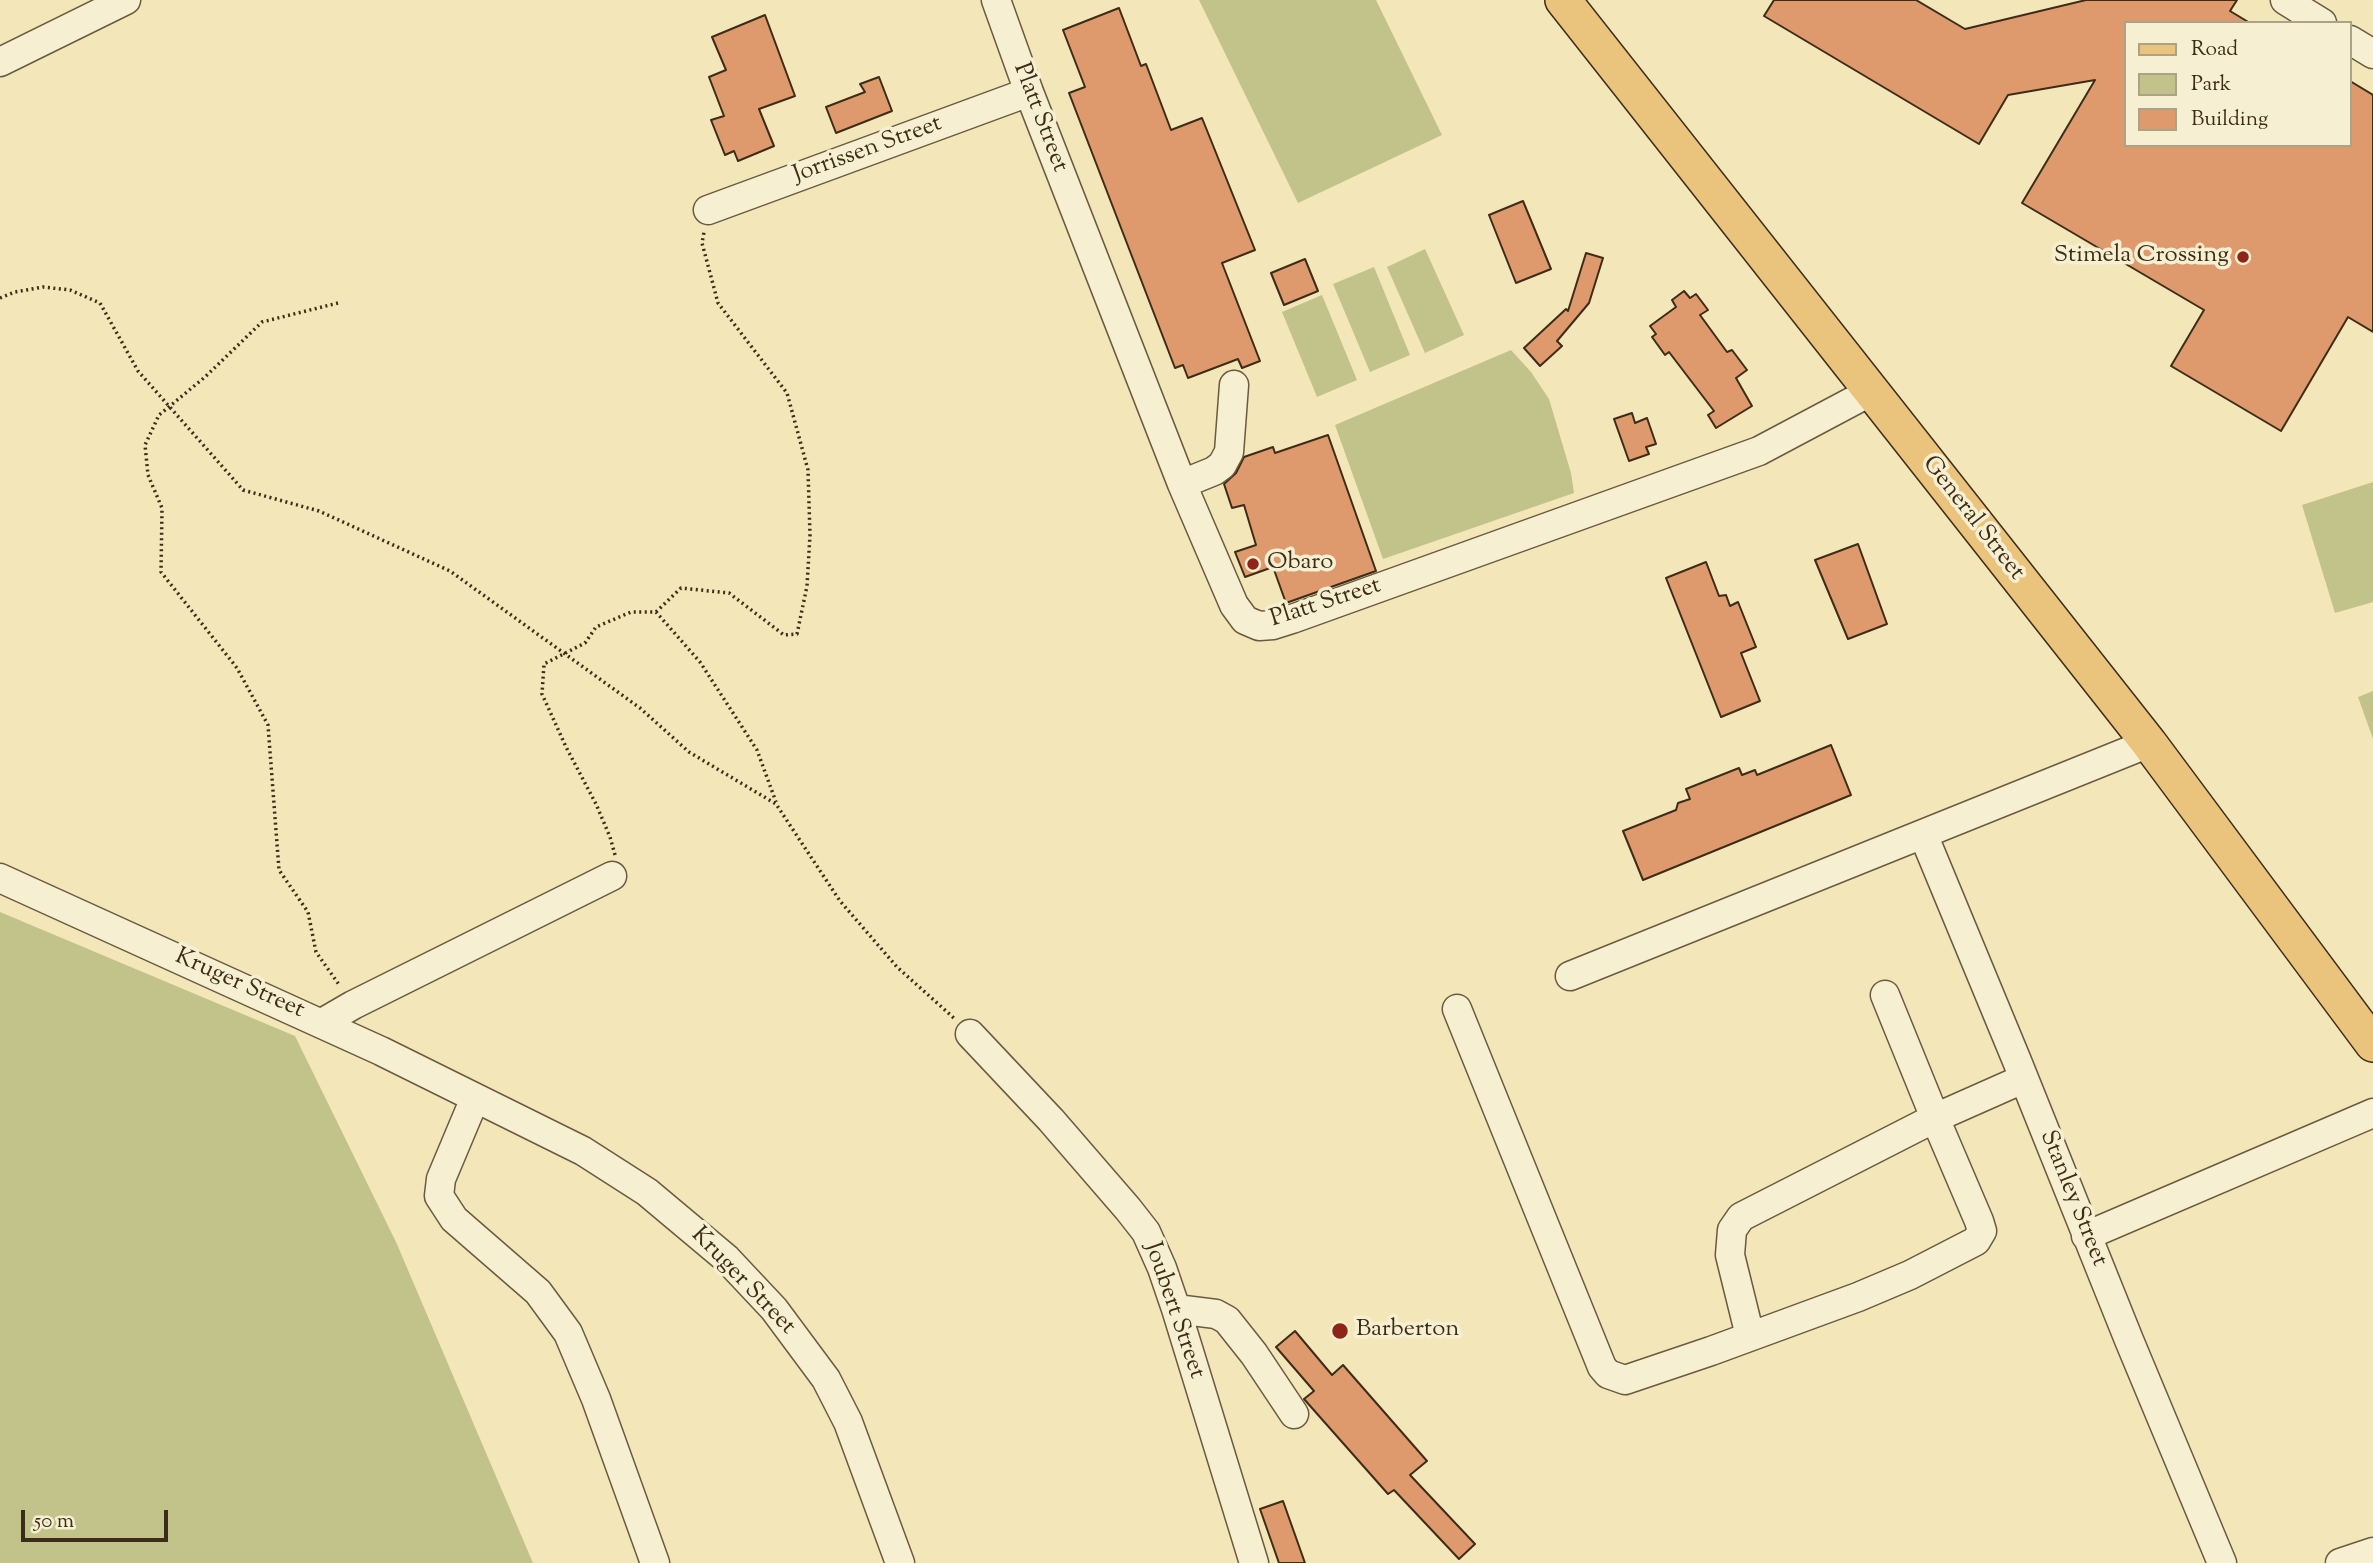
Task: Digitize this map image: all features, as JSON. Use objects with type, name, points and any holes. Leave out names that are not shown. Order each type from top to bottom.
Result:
[{"type":"main road","name":"General Street","points":[[1563,0],[2149,743],[2373,1044]]},
{"type":"street","points":[[0,62],[126,0]]},
{"type":"street","name":"Platt Street","points":[[996,0],[1028,92],[1182,484],[1234,605],[1245,620],[1259,626],[1273,625],[1759,451],[1872,391]]},
{"type":"street","points":[[2285,0],[2319,21]]},
{"type":"street","points":[[2352,41],[2373,54]]},
{"type":"street","name":"Jorrissen Street","points":[[708,210],[1028,92]]},
{"type":"street","points":[[1182,484],[1214,471],[1222,465],[1229,452],[1234,384]]},
{"type":"street","points":[[1570,976],[2149,743]]},
{"type":"street","name":"Stanley Street","points":[[1923,834],[2222,1563]]},
{"type":"street","points":[[322,1023],[612,876]]},
{"type":"street","name":"Kruger Street","points":[[0,878],[322,1023],[583,1151],[647,1192],[727,1259],[774,1309],[826,1379],[842,1411],[900,1563]]},
{"type":"street","points":[[1457,1010],[1602,1367],[1608,1374],[1625,1380],[1858,1297],[1910,1275],[1980,1237],[1982,1231],[1979,1221],[1885,995]]},
{"type":"street","name":"Joubert Street","points":[[970,1034],[1051,1120],[1146,1232],[1176,1309],[1254,1563]]},
{"type":"street","points":[[1750,1336],[1730,1255],[1732,1230],[1741,1217],[1935,1118],[2024,1079]]},
{"type":"street","points":[[475,1098],[441,1179],[439,1196],[454,1219],[538,1292],[568,1333],[596,1399],[655,1563]]},
{"type":"street","points":[[2086,1236],[2373,1113]]},
{"type":"street","points":[[1176,1309],[1216,1314],[1227,1320],[1254,1354],[1294,1414]]},
{"type":"street","points":[[2340,1563],[2373,1552]]},
{"type":"path","points":[[612,876],[617,860],[610,837],[542,694],[544,664],[585,643],[596,627],[631,612],[656,612],[681,588],[729,593],[785,635],[797,634],[807,586],[810,534],[808,470],[805,457],[787,393],[718,303],[702,243],[708,210]]},
{"type":"path","points":[[0,298],[43,287],[70,290],[100,303],[138,371],[243,491],[319,511],[450,571],[640,708],[689,752],[776,804]]},
{"type":"path","points":[[338,303],[262,322],[205,377],[159,415],[145,445],[148,475],[162,508],[160,572],[237,668],[268,725],[279,870],[308,912],[316,952],[353,1005]]},
{"type":"path","points":[[656,612],[700,662],[727,701],[757,750],[776,804],[840,901],[897,967],[970,1034]]},
{"type":"green space","points":[[1199,0],[1376,0],[1442,135],[1298,203]]},
{"type":"green space","points":[[1425,249],[1464,335],[1425,353],[1387,267]]},
{"type":"green space","points":[[1374,267],[1410,355],[1370,372],[1333,284]]},
{"type":"green space","points":[[1322,295],[1357,380],[1317,397],[1282,312]]},
{"type":"green space","points":[[1511,350],[1531,372],[1549,399],[1571,473],[1574,493],[1383,559],[1335,425]]},
{"type":"green space","points":[[2373,482],[2373,602],[2335,613],[2302,505]]},
{"type":"green space","points":[[2373,691],[2373,739],[2358,697]]},
{"type":"green space","points":[[0,912],[295,1036],[396,1242],[533,1563],[0,1563]]},
{"type":"building","name":"Stimela Crossing","points":[[1774,0],[1916,0],[1965,29],[2086,0],[2237,0],[2230,11],[2247,21],[2124,21],[2124,147],[2352,147],[2352,82],[2373,95],[2373,332],[2348,317],[2281,431],[2171,366],[2204,310],[2022,203],[2095,80],[2008,95],[1979,144],[1764,16]]},
{"type":"building","points":[[1119,8],[1141,66],[1146,64],[1171,130],[1202,118],[1255,250],[1222,263],[1260,361],[1242,368],[1238,359],[1188,378],[1183,365],[1175,368],[1069,93],[1085,87],[1063,30]]},
{"type":"building","points":[[765,15],[795,96],[759,109],[774,146],[738,161],[734,151],[725,155],[711,120],[724,116],[709,77],[726,70],[712,37]]},
{"type":"building","points":[[879,77],[892,111],[836,133],[826,107],[865,92],[860,84]]},
{"type":"building","points":[[1523,201],[1551,269],[1516,283],[1489,215]]},
{"type":"building","points":[[1586,253],[1603,258],[1589,303],[1557,341],[1562,346],[1540,366],[1524,348],[1566,309],[1568,311]]},
{"type":"building","points":[[1305,259],[1318,291],[1284,305],[1271,273]]},
{"type":"building","points":[[1684,291],[1690,298],[1696,294],[1708,310],[1700,315],[1727,352],[1732,350],[1747,370],[1736,378],[1752,406],[1716,428],[1708,415],[1714,411],[1669,352],[1665,355],[1652,337],[1656,334],[1650,326],[1676,307],[1672,300]]},
{"type":"building","points":[[1632,413],[1635,423],[1647,418],[1656,444],[1646,447],[1649,454],[1629,461],[1614,419]]},
{"type":"building","points":[[1328,435],[1376,571],[1286,603],[1273,567],[1245,577],[1235,552],[1256,545],[1244,505],[1232,508],[1224,484],[1236,473],[1244,457],[1273,447],[1275,453]]},
{"type":"building","points":[[1858,544],[1887,624],[1848,639],[1815,560]]},
{"type":"building","points":[[1706,562],[1719,596],[1726,595],[1730,606],[1738,602],[1756,647],[1741,653],[1760,701],[1721,717],[1666,578]]},
{"type":"building","points":[[1831,745],[1851,795],[1643,880],[1623,831],[1676,810],[1678,803],[1690,799],[1686,789],[1739,768],[1742,775],[1755,770],[1757,775]]},
{"type":"building","points":[[1295,1331],[1332,1375],[1343,1365],[1427,1461],[1410,1475],[1475,1544],[1459,1559],[1394,1490],[1388,1494],[1304,1399],[1314,1391],[1276,1347]]},
{"type":"building","points":[[1283,1501],[1305,1563],[1279,1563],[1260,1509]]},
{"type":"place","name":"Stimela Crossing","points":[[2243,257]]},
{"type":"place","name":"Obaro","points":[[1253,564]]},
{"type":"place","name":"Barberton","points":[[1340,1331]]}]
